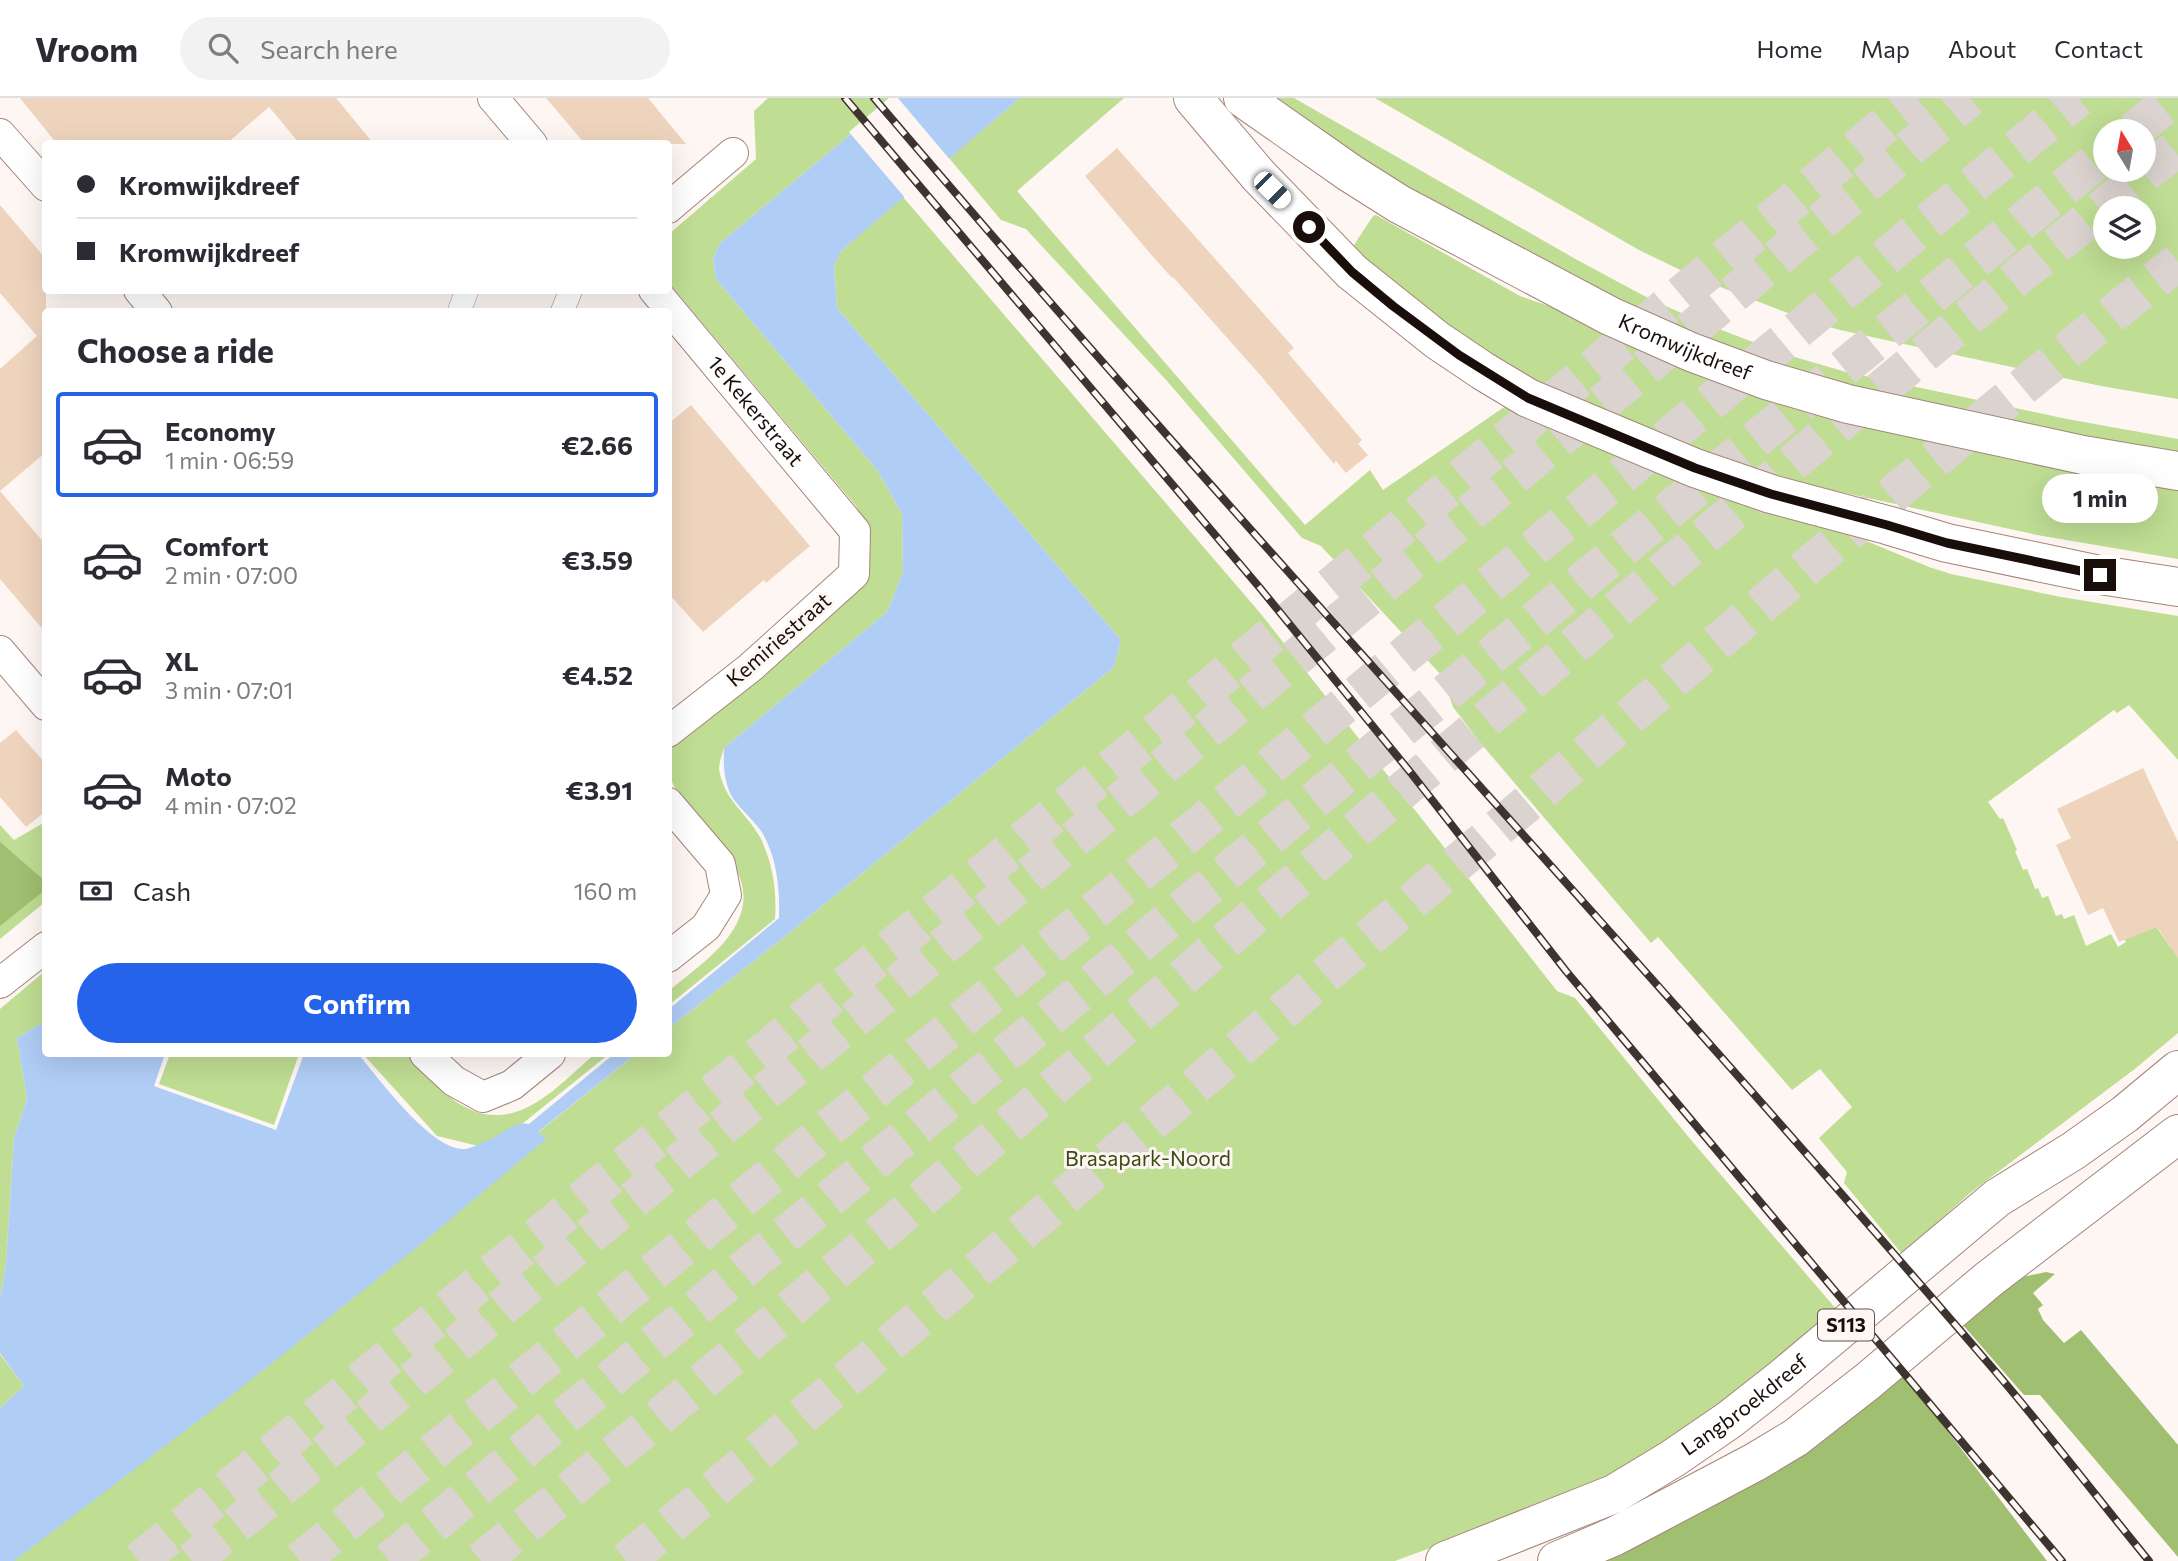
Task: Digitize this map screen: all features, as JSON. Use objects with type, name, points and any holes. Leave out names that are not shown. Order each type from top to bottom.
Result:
[{"type":"main road","points":[[1193,98],[1259,176],[1352,272],[1437,340],[1528,398],[1695,468],[1795,501],[1947,543],[2100,575],[2178,587]]},
{"type":"main road","name":"Kromwijkdreef","points":[[1243,98],[1399,204],[1610,316],[1691,352],[1766,380],[1849,404],[2083,455],[2178,471]]},
{"type":"main road","name":"Langbroekdreef","points":[[1445,1561],[1614,1494],[1672,1459],[1729,1420],[1780,1380],[1997,1198],[2084,1143],[2125,1114],[2178,1070]]},
{"type":"main road","name":"S113","points":[[1557,1561],[1615,1536],[1795,1438],[1868,1381],[1989,1279],[2178,1133]]},
{"type":"street","points":[[493,98],[529,140]]},
{"type":"street","points":[[0,134],[42,181]]},
{"type":"street","points":[[672,205],[733,153]]},
{"type":"street","points":[[142,294],[154,308]]},
{"type":"street","name":"1e Kekerstraat","points":[[657,294],[669,308]]},
{"type":"street","name":"1e Kekerstraat","points":[[672,312],[855,531]]},
{"type":"street","name":"Kemiriestraat","points":[[672,729],[751,667],[853,575],[855,531]]},
{"type":"street","points":[[0,651],[42,700]]},
{"type":"street","points":[[672,808],[720,864],[726,895],[706,927],[672,954]]},
{"type":"street","points":[[0,983],[42,950]]},
{"type":"street","points":[[428,1057],[454,1081],[483,1097],[512,1085],[546,1057]]},
{"type":"green space","points":[[768,98],[894,98],[720,243],[713,259],[716,279],[878,471],[902,514],[903,572],[887,612],[724,748],[719,769],[726,790],[756,830],[769,859],[775,919],[672,1003],[672,988],[706,960],[731,933],[737,923],[744,898],[739,875],[727,854],[679,794],[672,778],[672,747],[682,734],[843,599],[864,525],[856,506],[672,287],[672,231],[756,159],[754,111]]},
{"type":"green space","points":[[1020,98],[1124,98],[1017,191],[1305,525],[1370,470],[1383,490],[1513,401],[1561,429],[1624,460],[1692,488],[1763,512],[1852,535],[1929,567],[2061,597],[2178,616],[2178,760],[2129,705],[2117,713],[2114,710],[1988,802],[2000,819],[2003,818],[2023,870],[2027,869],[2035,889],[2038,888],[2042,898],[2048,896],[2056,916],[2062,914],[2064,919],[2074,915],[2086,946],[2111,934],[2118,947],[2126,942],[2121,931],[2150,918],[2171,948],[2178,943],[2178,1033],[2136,1068],[1970,1193],[1902,1254],[1844,1183],[1847,1172],[1819,1138],[1852,1107],[1820,1069],[1792,1090],[1658,937],[1651,943],[1483,746],[1453,707],[1443,677],[1321,546],[1302,538],[1167,381],[1026,229],[1001,220],[949,158]]},
{"type":"green space","points":[[1261,98],[1294,98],[1579,261],[1650,299],[1706,324],[1781,353],[1846,372],[2067,419],[2178,439],[2178,460],[1775,372],[1568,279]]},
{"type":"green space","points":[[1375,98],[2178,98],[2178,399],[2101,386],[1836,329],[1697,278],[1639,250]]},
{"type":"green space","name":"Brasapark-Noord","points":[[903,197],[1261,614],[1557,991],[1575,998],[1691,1140],[1837,1310],[1705,1416],[1628,1465],[1530,1510],[1395,1561],[3,1561],[632,1057],[672,1057],[672,1026],[1114,667],[1121,640],[837,308],[834,266],[841,251]]},
{"type":"green space","points":[[1376,215],[1520,296],[1616,329],[2178,482],[2178,559],[2037,535],[1813,486],[1741,464],[1538,392],[1350,251]]},
{"type":"green space","points":[[42,824],[42,904],[0,939],[0,825],[14,840]]},
{"type":"green space","points":[[0,842],[42,879],[42,892],[0,926]]},
{"type":"green space","points":[[42,974],[42,1023],[17,1038],[27,1099],[14,1138],[6,1263],[0,1299],[0,1009]]},
{"type":"green space","points":[[169,1057],[298,1057],[274,1125],[159,1084]]},
{"type":"green space","points":[[366,1057],[410,1057],[434,1084],[464,1106],[480,1113],[498,1115],[517,1112],[537,1102],[592,1057],[605,1057],[491,1149],[437,1136]]},
{"type":"green space","points":[[2046,1272],[2055,1274],[2033,1293],[2043,1305],[2038,1309],[2043,1320],[2064,1343],[2081,1330],[2178,1445],[2178,1557],[2040,1395],[2024,1395],[1963,1325],[2022,1277]]},
{"type":"green space","points":[[0,1354],[24,1386],[0,1408]]},
{"type":"green space","points":[[1904,1374],[2047,1561],[1585,1561]]},
{"type":"water","points":[[894,98],[1020,98],[841,251],[834,266],[837,308],[1121,640],[1114,667],[672,1026],[672,1007],[779,918],[778,885],[772,854],[760,829],[728,788],[724,748],[887,612],[903,572],[902,514],[878,471],[716,279],[713,259],[720,243]]},
{"type":"water","points":[[42,1023],[42,1057],[164,1057],[154,1086],[276,1130],[303,1057],[360,1057],[421,1126],[451,1146],[465,1149],[518,1124],[529,1124],[610,1057],[632,1057],[538,1132],[546,1139],[421,1244],[232,1395],[14,1561],[0,1561],[0,1408],[24,1386],[0,1353],[0,1299],[6,1263],[14,1138],[27,1099],[17,1038]]},
{"type":"pier","points":[[889,98],[898,98],[951,161],[906,199],[849,132]]},
{"type":"building","points":[[20,98],[336,98],[371,140],[297,140],[269,107],[231,140],[54,140]]},
{"type":"building","points":[[546,98],[648,98],[686,144],[672,144],[672,140],[582,140]]},
{"type":"building","points":[[1117,148],[1294,348],[1288,353],[1362,440],[1358,444],[1368,455],[1346,473],[1336,461],[1334,464],[1261,376],[1148,251],[1085,176]]},
{"type":"building","points":[[0,205],[42,254],[42,294],[46,294],[46,308],[42,308],[42,455],[0,491],[0,369],[37,336],[0,293]]},
{"type":"building","points":[[691,405],[810,546],[766,583],[764,580],[703,632],[672,597],[672,421]]},
{"type":"building","points":[[0,491],[42,540],[42,628],[0,579]]},
{"type":"building","points":[[16,730],[42,759],[42,814],[26,827],[0,797],[0,743]]},
{"type":"building","points":[[2143,768],[2178,842],[2178,958],[2157,927],[2119,942],[2103,908],[2088,915],[2056,845],[2071,838],[2057,809]]},
{"type":"tunnel","points":[[139,1561],[1164,725],[1917,98]]},
{"type":"tunnel","points":[[192,1561],[1281,670],[1970,98]]},
{"type":"tunnel","points":[[300,1561],[1227,802],[2078,98]]},
{"type":"tunnel","points":[[2148,119],[2175,98]]},
{"type":"tunnel","points":[[481,1561],[876,1237],[1947,334],[2178,147]]},
{"type":"tunnel","points":[[389,1561],[2093,164]]},
{"type":"tunnel","points":[[626,1561],[1017,1237],[1918,474],[2178,262]]},
{"type":"railway","points":[[845,98],[1260,588],[1411,773],[1566,971],[2062,1561]]},
{"type":"railway","points":[[874,98],[1150,416],[1851,1205],[2009,1388],[2149,1561]]},
{"type":"route","points":[[1309,227],[1352,272],[1393,306],[1459,355],[1528,398],[1695,468],[1771,494],[1947,543],[2100,575]]}]
